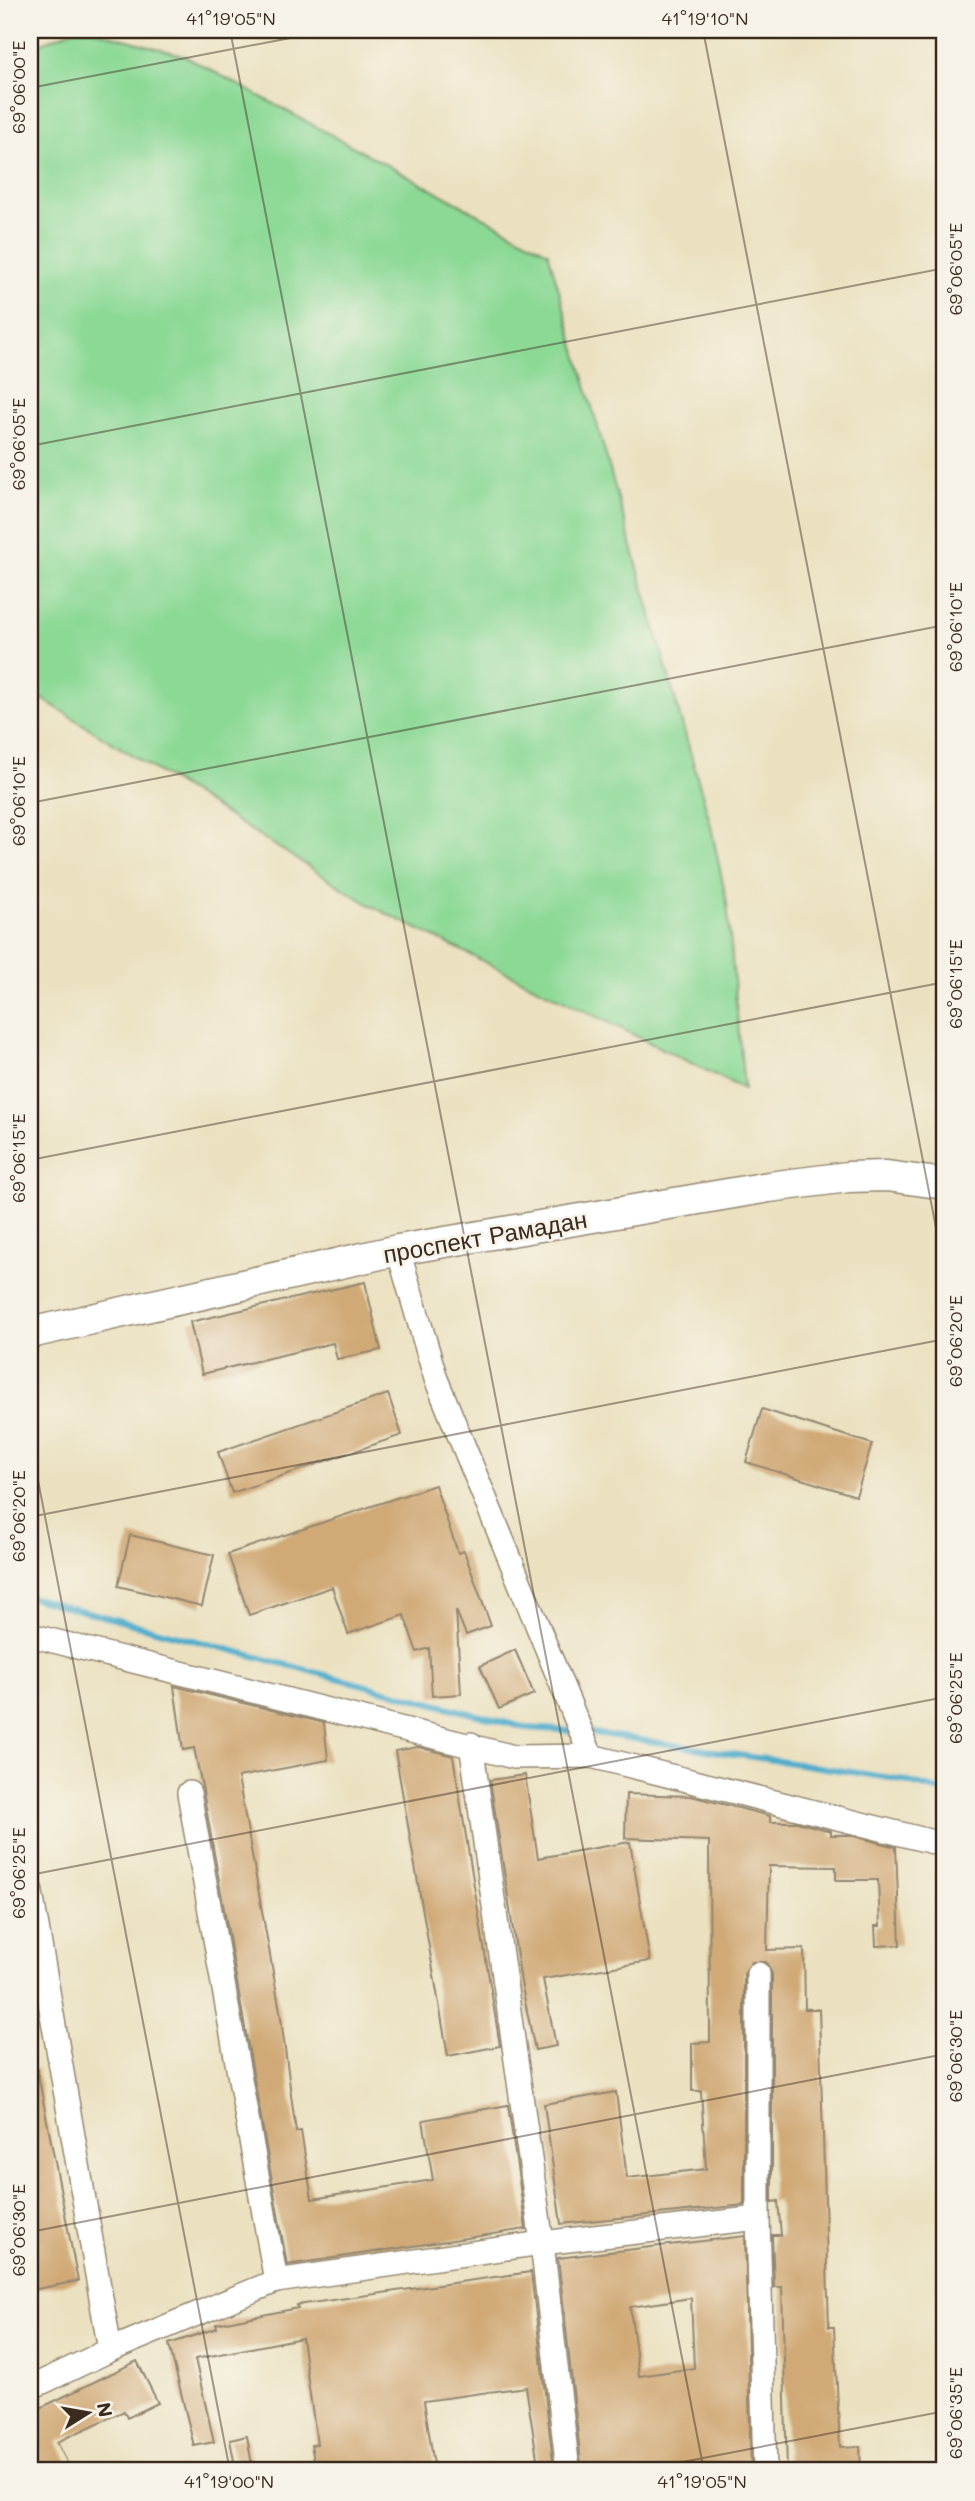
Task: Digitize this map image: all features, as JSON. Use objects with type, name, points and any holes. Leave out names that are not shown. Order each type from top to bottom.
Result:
[{"type":"main road","name":"проспект Рамадан","points":[[30,1333],[398,1250],[848,1177],[887,1176],[945,1184]]},
{"type":"street","points":[[398,1250],[436,1379],[588,1748]]},
{"type":"street","points":[[30,1635],[514,1757],[588,1748],[945,1845]]},
{"type":"street","points":[[471,1744],[542,2243],[568,2471]]},
{"type":"street","points":[[189,1793],[276,2281]]},
{"type":"street","points":[[30,1887],[110,2350]]},
{"type":"street","points":[[758,1974],[758,2218],[765,2471]]},
{"type":"street","points":[[30,2388],[110,2350],[276,2281],[542,2243],[758,2218]]},
{"type":"green space","points":[[73,30],[92,30],[185,56],[548,252],[710,822],[727,903],[744,1089],[371,906],[30,691],[30,48]]},
{"type":"building","points":[[365,1282],[381,1350],[337,1359],[333,1343],[202,1374],[190,1322]]},
{"type":"building","points":[[388,1394],[402,1435],[232,1493],[218,1452]]},
{"type":"building","points":[[762,1409],[872,1444],[856,1496],[746,1462]]},
{"type":"building","points":[[435,1485],[458,1553],[464,1551],[491,1626],[466,1635],[456,1610],[461,1694],[432,1696],[429,1648],[417,1652],[404,1615],[348,1634],[332,1587],[249,1615],[228,1554]]},
{"type":"building","points":[[130,1535],[214,1555],[202,1606],[118,1586]]},
{"type":"building","points":[[515,1650],[534,1694],[499,1709],[480,1666]]},
{"type":"building","points":[[174,1686],[324,1723],[328,1760],[238,1777],[280,2011],[296,2132],[301,2131],[312,2199],[433,2180],[423,2120],[508,2105],[526,2229],[287,2265],[203,1791],[194,1748],[183,1750]]},
{"type":"building","points":[[418,1747],[453,1756],[500,2046],[448,2056],[395,1751]]},
{"type":"building","points":[[525,1775],[538,1858],[630,1842],[650,1961],[543,1979],[556,2046],[535,2050],[521,1982],[490,1780]]},
{"type":"building","points":[[626,1794],[691,1796],[770,1816],[770,1822],[797,1822],[831,1831],[831,1835],[849,1835],[896,1847],[900,1945],[876,1946],[875,1926],[880,1926],[878,1880],[836,1880],[836,1867],[769,1866],[767,1950],[804,1949],[805,2009],[819,2009],[829,2327],[834,2327],[840,2447],[860,2446],[861,2471],[787,2471],[782,2287],[774,2287],[772,2235],[781,2235],[778,2201],[772,2202],[772,1974],[766,1962],[752,1962],[744,1974],[744,2205],[561,2224],[544,2104],[616,2092],[627,2178],[706,2169],[701,2091],[692,2091],[692,2043],[710,2042],[709,1841],[625,1838]]},
{"type":"building","points":[[37,2069],[78,2281],[32,2290],[30,2070]]},
{"type":"building","points":[[745,2236],[751,2471],[582,2471],[558,2258]],"holes":[[[691,2298],[694,2368],[639,2376],[630,2307]]]},
{"type":"building","points":[[531,2272],[554,2471],[539,2471],[526,2387],[424,2401],[435,2471],[316,2471],[311,2445],[317,2444],[302,2338],[195,2359],[214,2442],[194,2446],[169,2344],[217,2328],[216,2324],[298,2308],[297,2305]]},
{"type":"building","points":[[137,2361],[158,2403],[127,2418],[124,2411],[57,2442],[69,2466],[59,2471],[30,2471],[30,2413]]},
{"type":"building","points":[[247,2436],[253,2471],[236,2471],[230,2440]]},
{"type":"waterway","points":[[30,1597],[526,1728],[574,1731]]},
{"type":"waterway","points":[[588,1732],[897,1779],[945,1792]]}]
